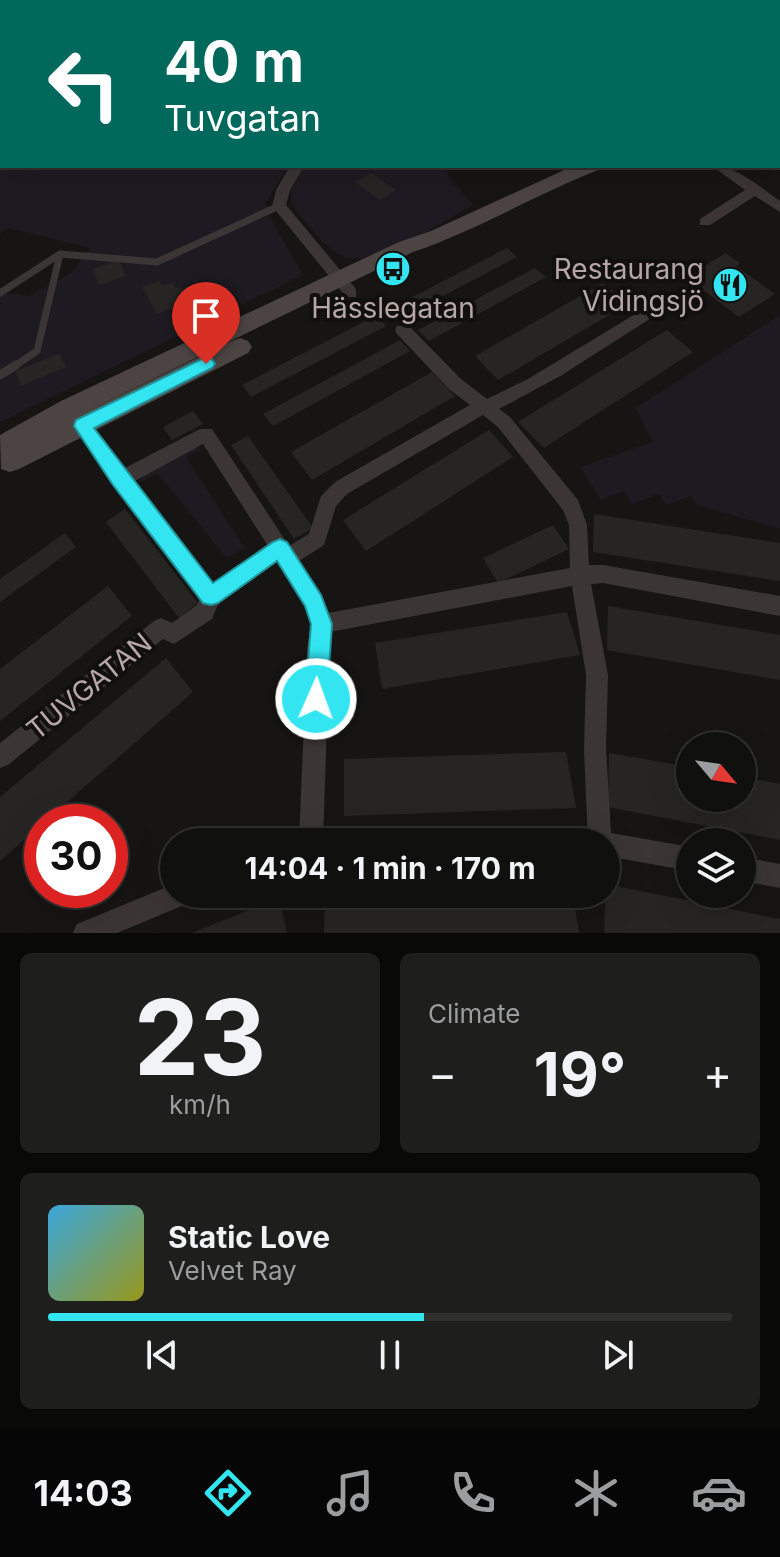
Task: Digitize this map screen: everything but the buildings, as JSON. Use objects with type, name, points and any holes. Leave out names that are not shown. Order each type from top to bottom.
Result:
[{"type":"main road","points":[[0,448],[76,417],[345,286],[406,247],[438,236],[584,168]]},
{"type":"main road","points":[[0,465],[76,417]]},
{"type":"street","points":[[296,168],[283,190],[279,206],[345,286]]},
{"type":"street","points":[[722,168],[780,207]]},
{"type":"street","points":[[705,222],[755,190]]},
{"type":"street","name":"TUVGATAN","points":[[0,757],[161,628],[174,634],[205,612],[211,596],[284,553],[317,539],[328,502],[341,488],[466,414],[487,408],[642,316]]},
{"type":"street","points":[[403,330],[462,390],[504,422],[571,506],[578,525],[580,575],[597,675],[595,749],[599,828]]},
{"type":"street","points":[[76,417],[120,480],[211,596]]},
{"type":"street","points":[[120,480],[206,434],[314,602],[321,624],[317,649],[311,828]]},
{"type":"street","points":[[321,624],[580,575],[603,574],[780,606]]},
{"type":"street","points":[[620,846],[676,856]]},
{"type":"street","points":[[756,872],[780,876]]},
{"type":"street","points":[[86,933],[160,902]]},
{"type":"lane","points":[[0,293],[60,254],[157,262],[279,206]]},
{"type":"lane","points":[[0,375],[37,351],[60,254]]},
{"type":"shaded area","points":[[0,168],[287,168],[266,203],[269,216],[303,275],[0,422],[0,292],[29,296],[70,274],[90,248],[9,228],[0,234]]},
{"type":"shaded area","points":[[301,168],[446,168],[450,179],[474,205],[390,249],[356,258],[344,257],[322,240],[291,204],[291,186]]},
{"type":"shaded area","points":[[780,315],[780,529],[697,505],[691,496],[667,505],[658,494],[632,504],[624,491],[601,500],[580,467],[652,442],[636,408]]},
{"type":"shaded area","points":[[193,447],[201,449],[186,458],[245,548],[227,558],[157,473],[139,483],[143,475]]},
{"type":"place","name":"Hässlegatan","points":[[393,269]]},
{"type":"place","name":"Restaurang Vidingsjö","points":[[730,285]]},
{"type":"route","points":[[206,364],[82,426],[211,596],[280,548],[314,602],[321,624],[316,699]]}]
